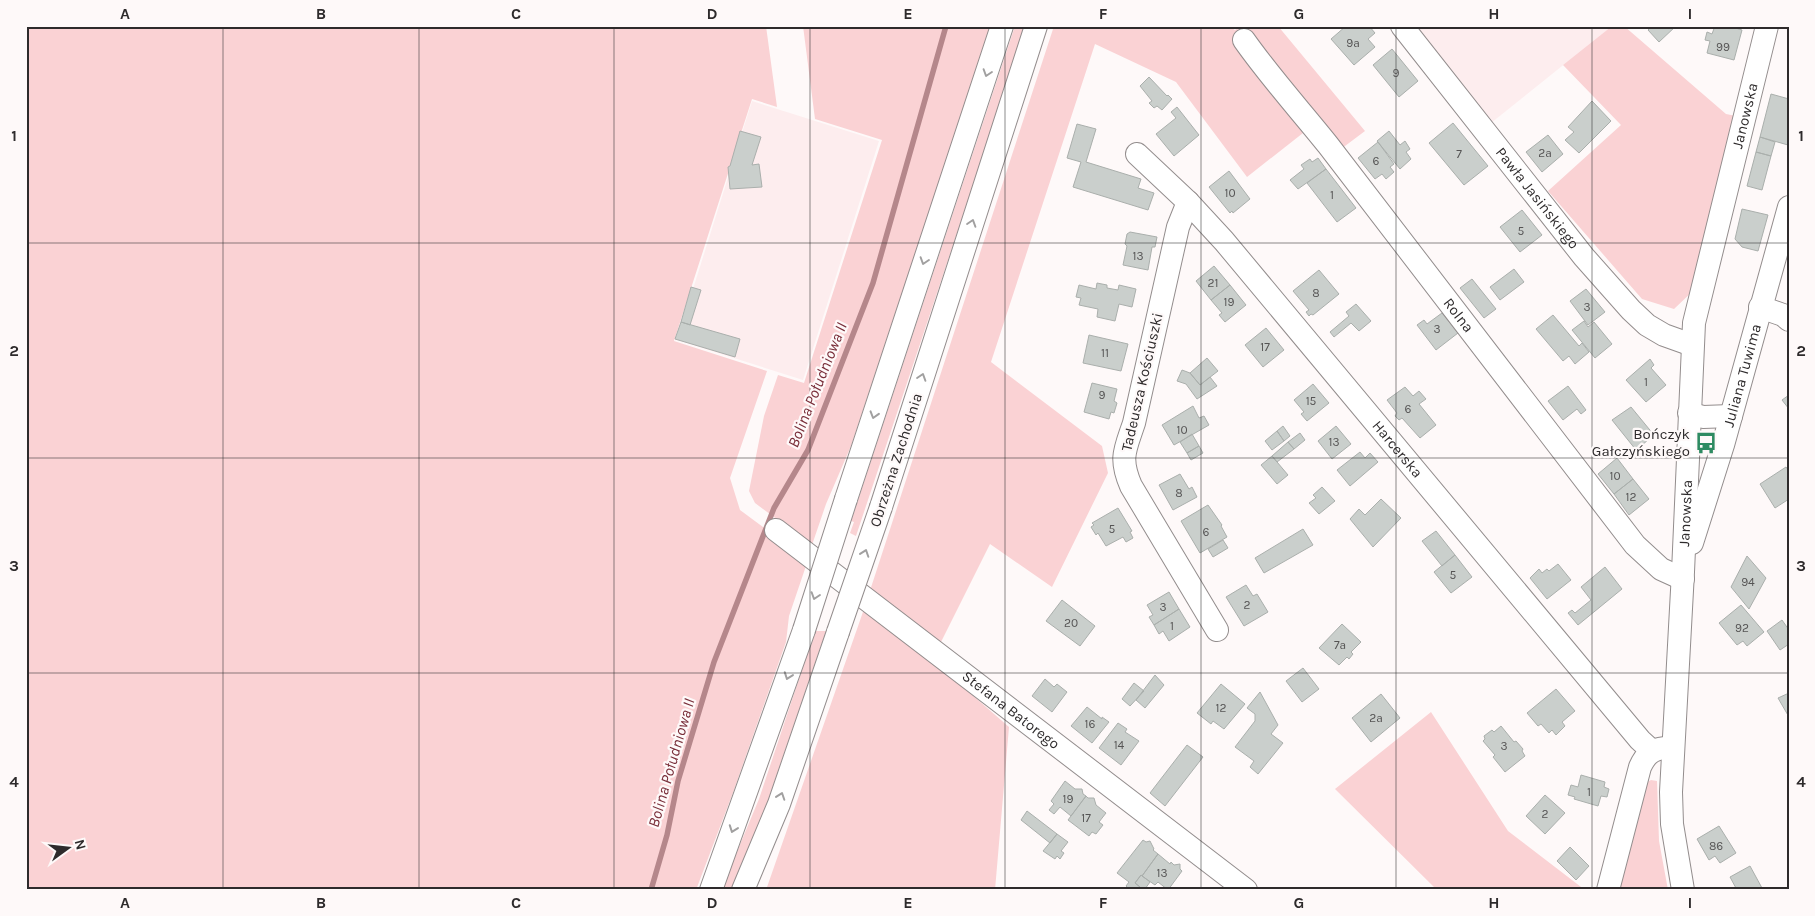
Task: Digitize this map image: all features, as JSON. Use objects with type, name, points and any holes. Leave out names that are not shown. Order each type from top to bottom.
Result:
[{"type":"street","points":[[711,890],[804,630],[1002,26]]},
{"type":"street","name":"Obrzeżna Zachodnia","points":[[743,890],[778,804],[838,632],[1036,26]]},
{"type":"street","name":"Pawła Jasińskiego","points":[[1402,26],[1584,257],[1631,310],[1664,335],[1692,344]]},
{"type":"street","name":"Janowska","points":[[1683,890],[1672,824],[1671,792],[1663,749],[1683,576],[1694,323],[1767,26]]},
{"type":"street","name":"Rolna","points":[[1244,40],[1259,62],[1328,145],[1636,545],[1662,569],[1683,576]]},
{"type":"street","name":"Harcerska","points":[[1137,154],[1188,202],[1224,241],[1640,740],[1663,749]]},
{"type":"street","name":"Tadeusza Kościuszki","points":[[1188,202],[1178,228],[1134,423],[1124,451],[1124,468],[1130,486],[1217,630]]},
{"type":"street","name":"Juliana Tuwima","points":[[1683,576],[1731,416],[1760,307],[1780,268],[1789,207]]},
{"type":"street","points":[[1760,307],[1783,315],[1789,320]]},
{"type":"street","points":[[1689,413],[1702,417],[1731,416]]},
{"type":"street","name":"Stefana Batorego","points":[[776,530],[1246,890]]},
{"type":"street","points":[[1608,890],[1640,767],[1644,758],[1663,749]]},
{"type":"shaded area","points":[[26,26],[766,26],[777,107],[752,99],[674,341],[767,371],[730,478],[740,510],[808,560],[789,616],[786,642],[734,790],[696,890],[26,890]]},
{"type":"shaded area","points":[[803,26],[991,26],[851,446],[826,504],[812,545],[755,503],[749,491],[764,416],[778,375],[804,383],[882,140],[815,119]]},
{"type":"shaded area","points":[[1015,26],[1026,26],[856,536],[850,533],[854,522],[851,521]]},
{"type":"shaded area","points":[[1054,26],[1229,26],[1235,30],[1240,26],[1278,26],[1365,131],[1337,152],[1317,122],[1247,177],[1176,82],[1095,44],[991,362],[1102,446],[1108,473],[1052,587],[990,544],[932,660],[1009,727],[995,890],[766,890],[864,609]]},
{"type":"shaded area","points":[[1410,26],[1612,26],[1491,123]]},
{"type":"shaded area","points":[[1612,26],[1624,26],[1726,114],[1736,116],[1694,290],[1674,309],[1642,299],[1548,191],[1621,125],[1563,65]]},
{"type":"shaded area","points":[[752,101],[879,141],[803,380],[677,340]]},
{"type":"shaded area","points":[[815,631],[826,631],[764,812],[732,890],[721,890],[759,799]]},
{"type":"shaded area","points":[[1431,712],[1508,831],[1585,890],[1437,890],[1335,789]]},
{"type":"shaded area","points":[[1651,780],[1657,781],[1659,841],[1668,890],[1617,890],[1647,782]]},
{"type":"building","points":[[1346,26],[1369,26],[1375,33],[1368,39],[1375,47],[1354,65],[1331,39]]},
{"type":"building","points":[[1652,26],[1676,26],[1659,42],[1648,30]]},
{"type":"building","points":[[1715,26],[1729,26],[1742,30],[1734,60],[1707,53],[1710,41],[1705,40],[1707,32],[1712,34]]},
{"type":"building","points":[[1392,49],[1418,81],[1399,97],[1373,65]]},
{"type":"building","points":[[1149,77],[1172,99],[1162,110],[1157,106],[1154,108],[1149,103],[1152,101],[1140,86]]},
{"type":"building","points":[[1771,94],[1789,99],[1788,145],[1760,137]]},
{"type":"building","points":[[1592,101],[1611,121],[1579,153],[1565,140],[1574,132],[1568,127]]},
{"type":"building","points":[[1177,107],[1199,135],[1174,156],[1156,134],[1176,118],[1171,112]]},
{"type":"building","points":[[1453,123],[1488,166],[1464,185],[1429,143]]},
{"type":"building","points":[[1077,124],[1096,129],[1086,162],[1141,179],[1138,188],[1154,193],[1148,210],[1073,187],[1081,162],[1067,158]]},
{"type":"building","points":[[740,131],[761,137],[752,165],[759,164],[762,187],[730,189],[728,167],[730,166]]},
{"type":"building","points":[[1389,131],[1400,145],[1405,141],[1410,149],[1406,152],[1411,159],[1400,169],[1377,141]]},
{"type":"building","points":[[1548,135],[1563,154],[1542,172],[1526,152]]},
{"type":"building","points":[[1760,137],[1775,142],[1771,156],[1756,152]]},
{"type":"building","points":[[1378,142],[1394,164],[1390,167],[1394,172],[1386,179],[1382,174],[1375,179],[1358,158]]},
{"type":"building","points":[[1756,152],[1771,156],[1762,190],[1747,186]]},
{"type":"building","points":[[1318,158],[1326,169],[1298,189],[1290,180],[1304,169],[1301,165],[1310,159],[1312,162]]},
{"type":"building","points":[[1326,169],[1356,208],[1337,222],[1307,183]]},
{"type":"building","points":[[1229,171],[1250,199],[1233,213],[1232,211],[1230,213],[1209,187]]},
{"type":"building","points":[[1742,209],[1768,215],[1758,251],[1742,247],[1735,239]]},
{"type":"building","points":[[1522,210],[1542,235],[1520,252],[1500,227]]},
{"type":"building","points":[[1130,232],[1157,237],[1155,247],[1152,247],[1148,270],[1123,265],[1127,246],[1125,244],[1127,234]]},
{"type":"building","points":[[1214,266],[1230,285],[1211,300],[1196,281]]},
{"type":"building","points":[[1514,269],[1524,282],[1500,300],[1490,287]]},
{"type":"building","points":[[1319,270],[1339,294],[1313,315],[1309,316],[1306,312],[1309,310],[1293,291]]},
{"type":"building","points":[[1472,279],[1496,309],[1484,318],[1460,288]]},
{"type":"building","points":[[1097,283],[1107,285],[1107,288],[1118,290],[1119,285],[1136,289],[1132,307],[1119,304],[1115,321],[1097,317],[1098,309],[1079,305],[1081,298],[1076,297],[1079,285],[1096,289]]},
{"type":"building","points":[[1230,285],[1246,305],[1225,322],[1219,315],[1222,313],[1211,300]]},
{"type":"building","points":[[691,287],[701,290],[690,325],[681,322]]},
{"type":"building","points":[[1586,289],[1605,312],[1588,325],[1570,301]]},
{"type":"building","points":[[1356,304],[1371,321],[1359,331],[1351,323],[1334,337],[1330,332],[1349,316],[1346,312]]},
{"type":"building","points":[[1442,313],[1458,333],[1436,350],[1417,325],[1424,320],[1427,324]]},
{"type":"building","points":[[1553,315],[1579,346],[1582,343],[1589,352],[1575,364],[1569,356],[1563,361],[1536,329]]},
{"type":"building","points":[[1584,321],[1588,327],[1594,322],[1612,344],[1595,358],[1572,330]]},
{"type":"building","points":[[681,322],[740,339],[735,357],[675,339]]},
{"type":"building","points":[[1266,328],[1284,350],[1263,367],[1245,345]]},
{"type":"building","points":[[1089,335],[1128,344],[1121,371],[1083,363]]},
{"type":"building","points":[[1207,358],[1218,371],[1200,385],[1190,373]]},
{"type":"building","points":[[1650,359],[1654,365],[1651,368],[1666,385],[1646,402],[1626,380]]},
{"type":"building","points":[[1182,370],[1190,373],[1200,385],[1210,377],[1217,386],[1197,399],[1186,384],[1177,381]]},
{"type":"building","points":[[1092,383],[1117,389],[1114,401],[1117,403],[1114,413],[1111,412],[1109,419],[1084,412]]},
{"type":"building","points":[[1313,384],[1329,403],[1307,421],[1301,414],[1304,412],[1294,400]]},
{"type":"building","points":[[1568,386],[1586,410],[1581,414],[1577,409],[1563,420],[1548,401]]},
{"type":"building","points":[[1405,387],[1413,396],[1419,391],[1426,399],[1419,404],[1436,425],[1420,438],[1402,418],[1399,420],[1395,416],[1397,413],[1387,400]]},
{"type":"building","points":[[1789,395],[1789,409],[1782,400]]},
{"type":"building","points":[[1193,406],[1199,418],[1204,416],[1209,425],[1174,445],[1162,425]]},
{"type":"building","points":[[1631,407],[1654,435],[1636,450],[1612,420]]},
{"type":"building","points":[[1283,426],[1290,436],[1284,441],[1277,431]]},
{"type":"building","points":[[1336,426],[1351,444],[1332,459],[1318,441]]},
{"type":"building","points":[[1277,431],[1284,441],[1272,450],[1265,441]]},
{"type":"building","points":[[1300,433],[1305,440],[1294,449],[1288,442]]},
{"type":"building","points":[[1192,434],[1199,446],[1187,453],[1180,442]]},
{"type":"building","points":[[1288,442],[1294,449],[1277,462],[1272,456]]},
{"type":"building","points":[[1199,446],[1203,453],[1191,460],[1187,453]]},
{"type":"building","points":[[1360,452],[1365,458],[1370,453],[1378,462],[1350,486],[1337,470]]},
{"type":"building","points":[[1272,456],[1288,475],[1277,484],[1261,465]]},
{"type":"building","points":[[1617,458],[1633,479],[1614,494],[1598,474]]},
{"type":"building","points":[[1786,467],[1789,471],[1789,499],[1775,508],[1760,484]]},
{"type":"building","points":[[1180,474],[1189,489],[1192,487],[1197,497],[1173,510],[1159,485]]},
{"type":"building","points":[[1633,479],[1649,499],[1629,515],[1614,494]]},
{"type":"building","points":[[1322,487],[1335,501],[1319,514],[1309,503],[1316,498],[1313,495]]},
{"type":"building","points":[[1381,499],[1401,518],[1373,547],[1350,519],[1359,509],[1365,515]]},
{"type":"building","points":[[1208,505],[1222,525],[1227,537],[1200,553],[1181,521]]},
{"type":"building","points":[[1118,508],[1132,531],[1130,532],[1133,538],[1126,542],[1123,537],[1106,546],[1098,533],[1096,535],[1091,527],[1094,525],[1092,523]]},
{"type":"building","points":[[1303,529],[1313,545],[1264,573],[1255,558]]},
{"type":"building","points":[[1436,531],[1455,555],[1442,566],[1422,541]]},
{"type":"building","points":[[1223,540],[1228,548],[1213,557],[1208,549]]},
{"type":"building","points":[[1455,555],[1472,577],[1451,593],[1434,572]]},
{"type":"building","points":[[1747,556],[1766,578],[1749,609],[1731,587]]},
{"type":"building","points":[[1558,564],[1571,580],[1547,599],[1530,578],[1539,569],[1542,573],[1547,569],[1549,571]]},
{"type":"building","points":[[1605,567],[1622,589],[1578,625],[1568,613],[1572,610],[1575,613],[1591,600],[1581,587]]},
{"type":"building","points":[[1246,585],[1253,596],[1257,594],[1268,612],[1244,626],[1226,597]]},
{"type":"building","points":[[1169,592],[1179,609],[1154,625],[1149,617],[1153,615],[1147,605]]},
{"type":"building","points":[[1062,600],[1095,626],[1080,646],[1046,621]]},
{"type":"building","points":[[1741,605],[1764,632],[1747,646],[1743,641],[1737,645],[1719,623]]},
{"type":"building","points":[[1179,609],[1190,627],[1169,641],[1163,631],[1159,634],[1154,625]]},
{"type":"building","points":[[1782,620],[1789,630],[1789,644],[1780,650],[1767,631]]},
{"type":"building","points":[[1342,624],[1361,642],[1351,652],[1353,654],[1349,659],[1347,657],[1339,665],[1319,648]]},
{"type":"building","points":[[1303,668],[1319,689],[1302,702],[1286,681]]},
{"type":"building","points":[[1155,675],[1164,685],[1145,708],[1136,700]]},
{"type":"building","points":[[1045,679],[1054,687],[1057,684],[1067,692],[1052,712],[1032,696]]},
{"type":"building","points":[[1134,683],[1144,691],[1130,706],[1122,699]]},
{"type":"building","points":[[1221,684],[1245,704],[1224,729],[1213,721],[1211,724],[1197,713]]},
{"type":"building","points":[[1556,689],[1575,711],[1562,722],[1565,726],[1556,735],[1552,730],[1549,733],[1541,724],[1538,726],[1527,713]]},
{"type":"building","points":[[1260,692],[1278,725],[1271,734],[1283,743],[1258,774],[1250,767],[1254,761],[1235,747],[1255,721],[1255,714],[1247,708]]},
{"type":"building","points":[[1789,693],[1789,717],[1778,698]]},
{"type":"building","points":[[1381,694],[1400,718],[1371,742],[1352,718]]},
{"type":"building","points":[[1087,707],[1109,722],[1092,743],[1071,726]]},
{"type":"building","points":[[1118,723],[1127,729],[1125,732],[1139,741],[1121,765],[1099,748]]},
{"type":"building","points":[[1501,726],[1514,742],[1516,741],[1523,749],[1522,751],[1525,756],[1505,772],[1493,757],[1495,755],[1483,741],[1485,739],[1484,736],[1492,730],[1494,732]]},
{"type":"building","points":[[1187,745],[1203,757],[1165,806],[1150,793]]},
{"type":"building","points":[[1581,775],[1605,782],[1604,787],[1609,789],[1607,797],[1601,796],[1598,806],[1574,799],[1575,797],[1568,795],[1571,785],[1578,787]]},
{"type":"building","points":[[1065,781],[1075,789],[1082,789],[1083,794],[1086,796],[1071,816],[1060,807],[1054,814],[1049,810],[1054,804],[1051,801]]},
{"type":"building","points":[[1545,795],[1565,813],[1545,834],[1526,816]]},
{"type":"building","points":[[1086,796],[1094,798],[1096,805],[1106,813],[1099,822],[1103,825],[1096,834],[1092,832],[1089,836],[1068,820]]},
{"type":"building","points":[[1027,811],[1057,834],[1050,843],[1021,820]]},
{"type":"building","points":[[1719,826],[1736,853],[1720,863],[1715,856],[1709,860],[1697,839]]},
{"type":"building","points":[[1057,834],[1068,842],[1061,851],[1064,853],[1060,859],[1057,856],[1055,859],[1043,851]]},
{"type":"building","points":[[1143,840],[1146,842],[1150,841],[1153,850],[1158,854],[1135,883],[1140,887],[1138,890],[1130,890],[1126,886],[1129,882],[1117,873]]},
{"type":"building","points":[[1570,847],[1589,866],[1576,880],[1557,861]]},
{"type":"building","points":[[1158,854],[1170,864],[1171,862],[1174,865],[1180,864],[1182,871],[1168,890],[1158,882],[1155,885],[1142,876]]},
{"type":"building","points":[[1750,866],[1762,888],[1737,890],[1730,877]]},
{"type":"building","points":[[1141,875],[1150,882],[1146,890],[1138,890],[1140,887],[1135,883]]},
{"type":"waterway","name":"Bolina Południowa II","points":[[651,890],[667,835],[678,781],[714,662],[774,508],[808,450],[873,283],[946,26]]},
{"type":"place","name":"Bończyk Gałczyńskiego","points":[[1706,443]]}]
